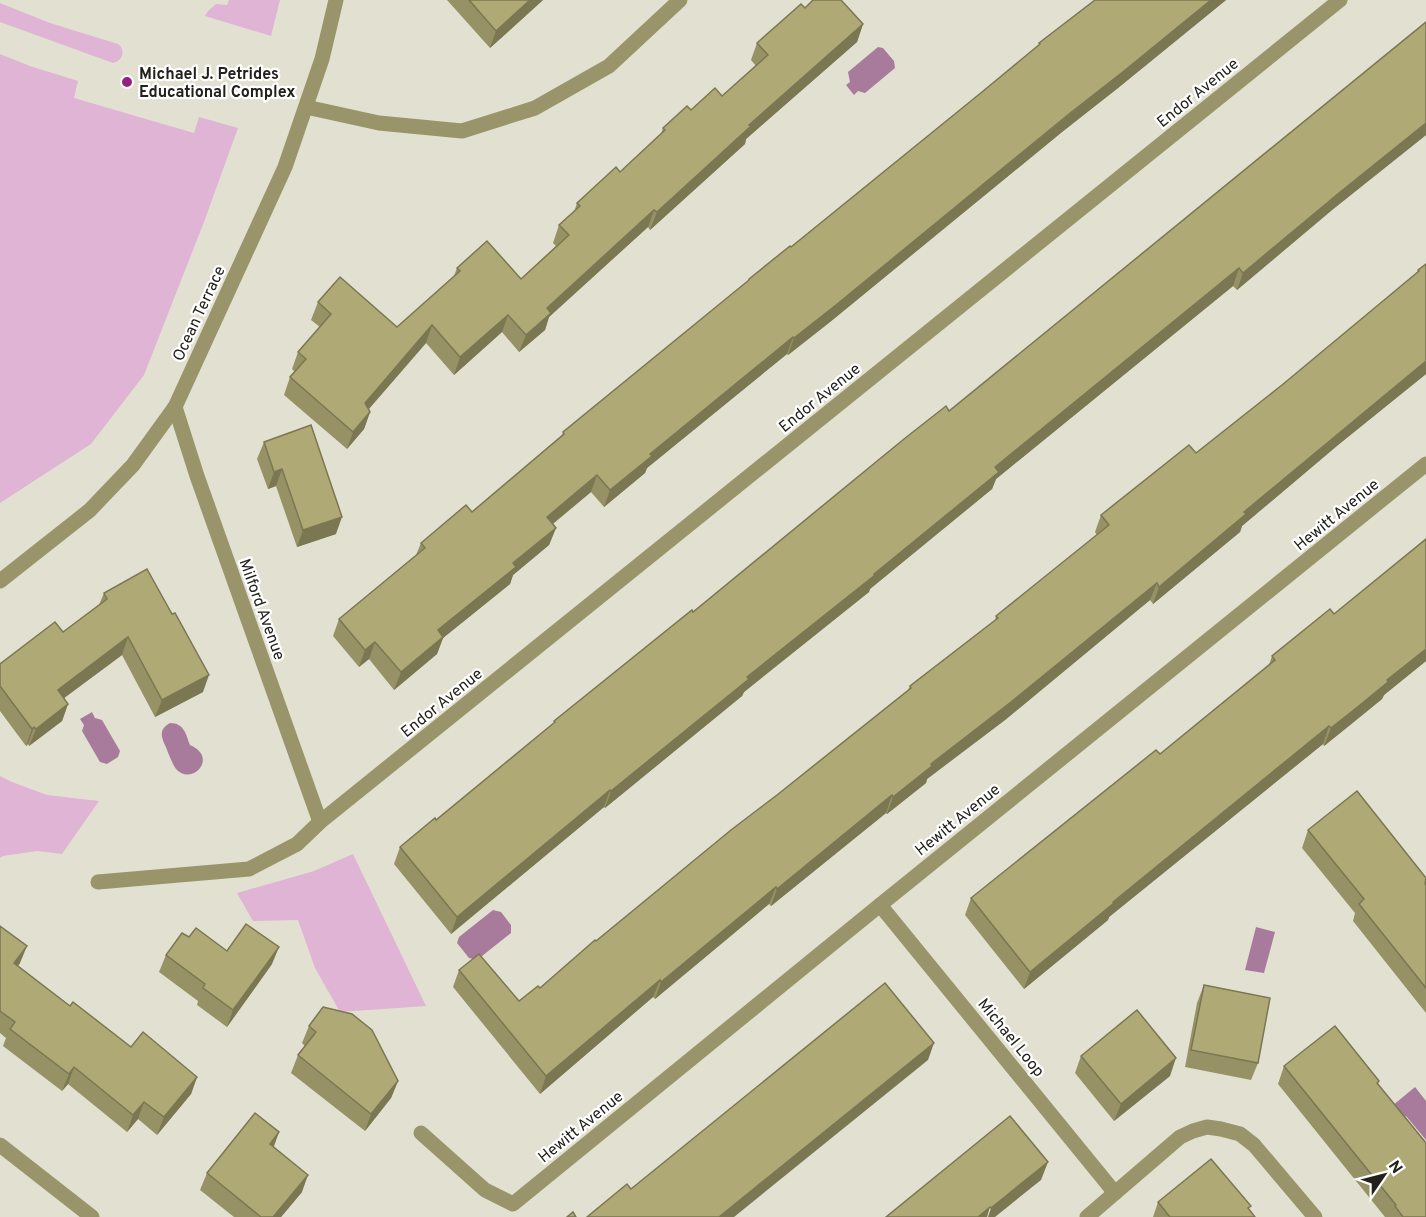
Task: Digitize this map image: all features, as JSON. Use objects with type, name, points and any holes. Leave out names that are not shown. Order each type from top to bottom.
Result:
[{"type":"street","name":"Ocean Terrace","points":[[0,580],[90,510],[134,465],[174,407],[285,166],[322,58],[336,0]]},
{"type":"street","points":[[306,107],[379,123],[462,131],[535,108],[609,66],[680,0]]},
{"type":"street","name":"Endor Avenue","points":[[98,882],[249,869],[297,844],[320,822],[1340,0]]},
{"type":"street","name":"Milford Avenue","points":[[174,407],[320,822]]},
{"type":"street","name":"Hewitt Avenue","points":[[421,1132],[485,1190],[513,1204],[1426,464]]},
{"type":"street","name":"Michael Loop","points":[[880,905],[1115,1193]]},
{"type":"street","points":[[1087,1217],[1180,1137],[1207,1127],[1240,1134],[1254,1145],[1315,1217]]},
{"type":"street","points":[[0,1145],[92,1217]]},
{"type":"shaded area","points":[[229,0],[280,0],[271,36],[205,16],[216,4],[227,5]]},
{"type":"shaded area","points":[[0,3],[50,23],[118,44],[123,52],[121,58],[113,63],[0,22]]},
{"type":"shaded area","points":[[878,47],[883,48],[894,61],[895,68],[865,93],[858,91],[854,95],[846,85],[850,82],[848,72]]},
{"type":"shaded area","points":[[0,54],[78,81],[74,98],[194,133],[199,117],[238,128],[144,375],[91,444],[0,503]]},
{"type":"shaded area","points":[[92,712],[95,718],[102,720],[120,751],[118,757],[107,764],[100,762],[82,731],[84,725],[80,719]]},
{"type":"shaded area","points":[[170,723],[181,727],[190,745],[202,756],[203,763],[200,768],[189,775],[182,774],[176,769],[163,740],[163,729]]},
{"type":"shaded area","points":[[0,776],[47,795],[99,801],[62,854],[37,851],[0,858]]},
{"type":"shaded area","points":[[353,854],[426,1006],[340,1012],[315,968],[298,920],[253,921],[237,893],[314,871]]},
{"type":"shaded area","points":[[493,910],[501,912],[511,925],[511,933],[477,960],[469,958],[457,943],[459,937]]},
{"type":"shaded area","points":[[1256,927],[1275,932],[1264,973],[1245,970]]},
{"type":"shaded area","points":[[1415,1087],[1426,1101],[1426,1140],[1406,1116],[1402,1119],[1392,1106]]},
{"type":"building","points":[[469,0],[530,0],[496,31]]},
{"type":"building","points":[[813,0],[841,0],[863,24],[749,125],[751,126],[657,212],[654,210],[547,308],[551,313],[526,335],[508,315],[460,357],[432,325],[365,403],[370,412],[353,432],[290,377],[306,359],[298,352],[331,314],[318,302],[340,277],[397,327],[460,271],[457,268],[487,241],[521,279],[569,235],[559,225],[580,206],[577,203],[616,167],[620,172],[687,106],[691,110],[715,88],[722,96],[768,55],[757,43],[801,4],[805,8]]},
{"type":"building","points":[[1095,0],[1211,0],[836,305],[793,337],[650,454],[652,456],[610,490],[597,475],[547,517],[556,528],[513,563],[516,567],[438,630],[443,637],[401,672],[375,642],[365,650],[339,619],[425,548],[421,543],[466,505],[472,512],[564,434],[563,432],[749,279]]},
{"type":"building","points":[[1426,22],[1426,123],[1243,273],[1239,268],[995,467],[999,472],[457,917],[400,847],[904,439],[946,406],[949,411]]},
{"type":"building","points":[[1426,264],[1426,361],[1244,512],[1246,514],[1159,587],[1157,583],[931,764],[932,766],[893,797],[892,795],[777,889],[776,887],[661,982],[660,980],[546,1076],[459,970],[479,954],[519,1001],[538,986],[540,988],[595,940],[911,688],[910,686],[998,618],[996,616],[1109,525],[1101,515],[1189,445],[1196,453],[1282,385]]},
{"type":"building","points":[[311,425],[342,517],[303,530],[282,469],[274,472],[264,442]]},
{"type":"building","points":[[1426,539],[1426,649],[1030,972],[971,898],[1156,750],[1160,754],[1275,660],[1272,656],[1330,609],[1334,614]]},
{"type":"building","points":[[147,569],[172,614],[175,613],[209,675],[162,700],[128,637],[58,690],[68,704],[36,729],[34,727],[32,729],[0,686],[0,664],[55,622],[63,632],[107,599],[104,593]]},
{"type":"building","points":[[1357,791],[1426,878],[1426,988],[1359,904],[1364,899],[1308,830]]},
{"type":"building","points":[[246,924],[279,947],[233,1010],[203,988],[205,984],[166,955],[182,933],[189,937],[196,928],[227,951]]},
{"type":"building","points":[[0,926],[27,946],[14,963],[70,1006],[73,1002],[131,1047],[143,1032],[197,1077],[164,1117],[144,1102],[133,1115],[74,1067],[69,1074],[10,1029],[15,1022],[0,1011]]},
{"type":"building","points":[[885,983],[934,1043],[719,1217],[587,1217],[627,1184],[631,1189]]},
{"type":"building","points":[[1204,985],[1270,998],[1258,1063],[1191,1050]]},
{"type":"building","points":[[323,1007],[352,1014],[372,1030],[398,1081],[371,1114],[298,1055],[316,1032],[309,1026]]},
{"type":"building","points":[[1137,1010],[1176,1058],[1121,1104],[1081,1056]]},
{"type":"building","points":[[1335,1026],[1379,1081],[1377,1083],[1426,1143],[1426,1217],[1403,1217],[1396,1205],[1284,1066]]},
{"type":"building","points":[[255,1113],[279,1132],[270,1144],[308,1175],[273,1217],[261,1217],[207,1173]]},
{"type":"building","points":[[1010,1116],[1048,1162],[978,1217],[886,1217]]},
{"type":"building","points":[[1211,1159],[1251,1206],[1248,1208],[1255,1217],[1170,1217],[1158,1202]]},
{"type":"place","name":"Michael J. Petrides Educational Complex","points":[[127,82]]}]
